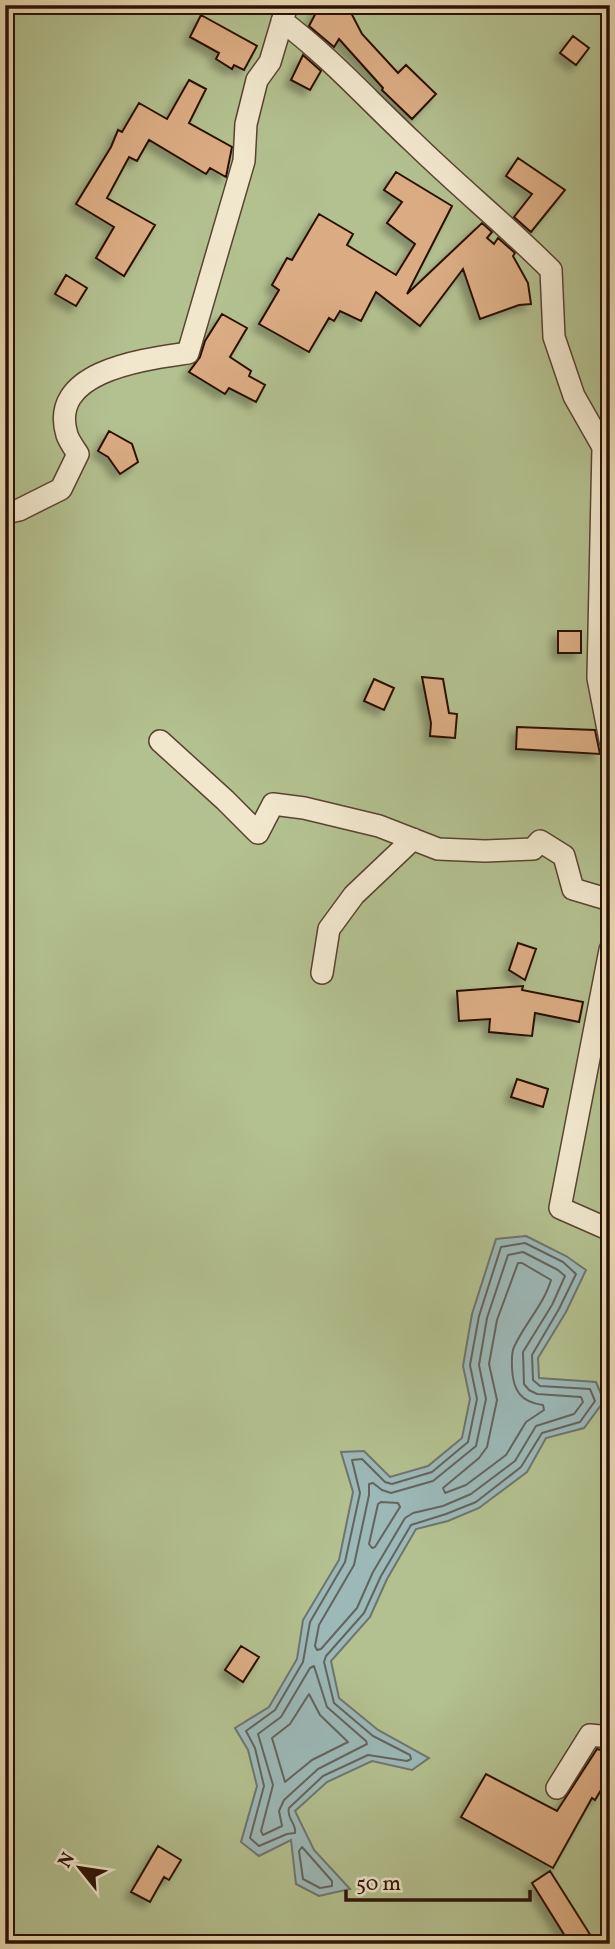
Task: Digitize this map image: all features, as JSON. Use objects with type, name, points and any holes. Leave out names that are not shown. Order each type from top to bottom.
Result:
[{"type":"street","points":[[5,513],[19,510],[61,489],[78,454],[67,434],[65,408],[77,389],[107,369],[188,353],[244,160],[246,124],[257,80],[270,61],[284,13]]},
{"type":"street","points":[[284,13],[414,144],[513,232],[551,270],[554,337],[575,396],[603,447],[598,678],[610,740]]},
{"type":"street","points":[[160,741],[258,834],[273,804],[303,808],[379,826],[438,849],[533,849],[540,841],[564,856],[573,889],[610,900]]},
{"type":"street","points":[[322,973],[329,929],[354,895],[414,839]]},
{"type":"street","points":[[610,950],[560,1208],[610,1230]]},
{"type":"street","points":[[557,1787],[590,1735],[610,1737]]},
{"type":"green space","points":[[5,5],[610,5],[610,1944],[5,1944]]},
{"type":"water","points":[[526,1236],[566,1256],[586,1270],[566,1312],[538,1358],[539,1378],[596,1382],[604,1401],[584,1428],[546,1438],[527,1472],[479,1508],[448,1521],[416,1529],[387,1579],[370,1617],[331,1661],[339,1698],[378,1730],[429,1758],[412,1770],[372,1761],[327,1782],[295,1811],[314,1850],[350,1889],[319,1896],[296,1884],[291,1840],[259,1856],[241,1842],[257,1786],[248,1750],[235,1728],[269,1707],[297,1659],[303,1620],[339,1560],[353,1492],[341,1452],[364,1451],[390,1477],[428,1466],[462,1438],[470,1399],[463,1366],[472,1314],[496,1239]]},
{"type":"building","points":[[320,5],[347,5],[362,34],[398,73],[406,65],[436,94],[412,119],[382,90],[339,39],[334,47],[309,26]]},
{"type":"building","points":[[201,15],[257,46],[244,70],[234,65],[232,69],[216,59],[219,53],[190,37]]},
{"type":"building","points":[[573,36],[589,48],[576,65],[560,53]]},
{"type":"building","points":[[303,55],[321,71],[310,90],[291,80]]},
{"type":"building","points":[[189,80],[206,89],[189,123],[232,147],[226,177],[210,168],[206,174],[149,140],[137,161],[129,157],[107,198],[155,225],[124,276],[96,258],[114,227],[76,204],[111,147],[118,130],[122,132],[139,103],[167,119]]},
{"type":"building","points":[[518,158],[565,190],[531,232],[514,217],[532,194],[506,176]]},
{"type":"building","points":[[396,172],[452,206],[407,294],[482,223],[492,232],[487,238],[494,244],[498,238],[515,253],[513,256],[528,283],[531,304],[519,305],[480,319],[463,269],[420,326],[376,292],[361,321],[340,311],[334,321],[329,318],[309,352],[259,324],[279,290],[272,285],[287,258],[292,260],[319,214],[353,234],[347,245],[396,275],[415,244],[387,223],[402,202],[384,190]]},
{"type":"building","points":[[66,275],[87,288],[76,306],[55,294]]},
{"type":"building","points":[[222,314],[247,328],[230,357],[251,371],[249,376],[265,385],[256,402],[229,388],[225,394],[189,372],[200,357],[205,341]]},
{"type":"building","points":[[109,431],[132,444],[138,462],[120,474],[108,457],[98,451]]},
{"type":"building","points":[[558,631],[581,631],[581,653],[558,653]]},
{"type":"building","points":[[422,677],[443,679],[449,713],[457,714],[455,738],[430,736],[431,723]]},
{"type":"building","points":[[374,679],[394,688],[384,710],[364,701]]},
{"type":"building","points":[[517,727],[595,730],[600,754],[516,749]]},
{"type":"building","points":[[518,943],[536,949],[525,980],[509,970]]},
{"type":"building","points":[[523,986],[522,990],[583,1002],[579,1022],[535,1013],[532,1036],[489,1032],[490,1019],[459,1021],[457,991]]},
{"type":"building","points":[[517,1079],[548,1089],[543,1107],[511,1097]]},
{"type":"building","points":[[241,1646],[259,1657],[243,1682],[225,1670]]},
{"type":"building","points":[[597,1749],[610,1752],[610,1775],[595,1800],[592,1798],[553,1868],[461,1817],[486,1774],[557,1811]]},
{"type":"building","points":[[158,1846],[181,1860],[169,1880],[164,1877],[150,1902],[131,1892]]},
{"type":"building","points":[[550,1871],[596,1944],[570,1944],[532,1883]]}]
